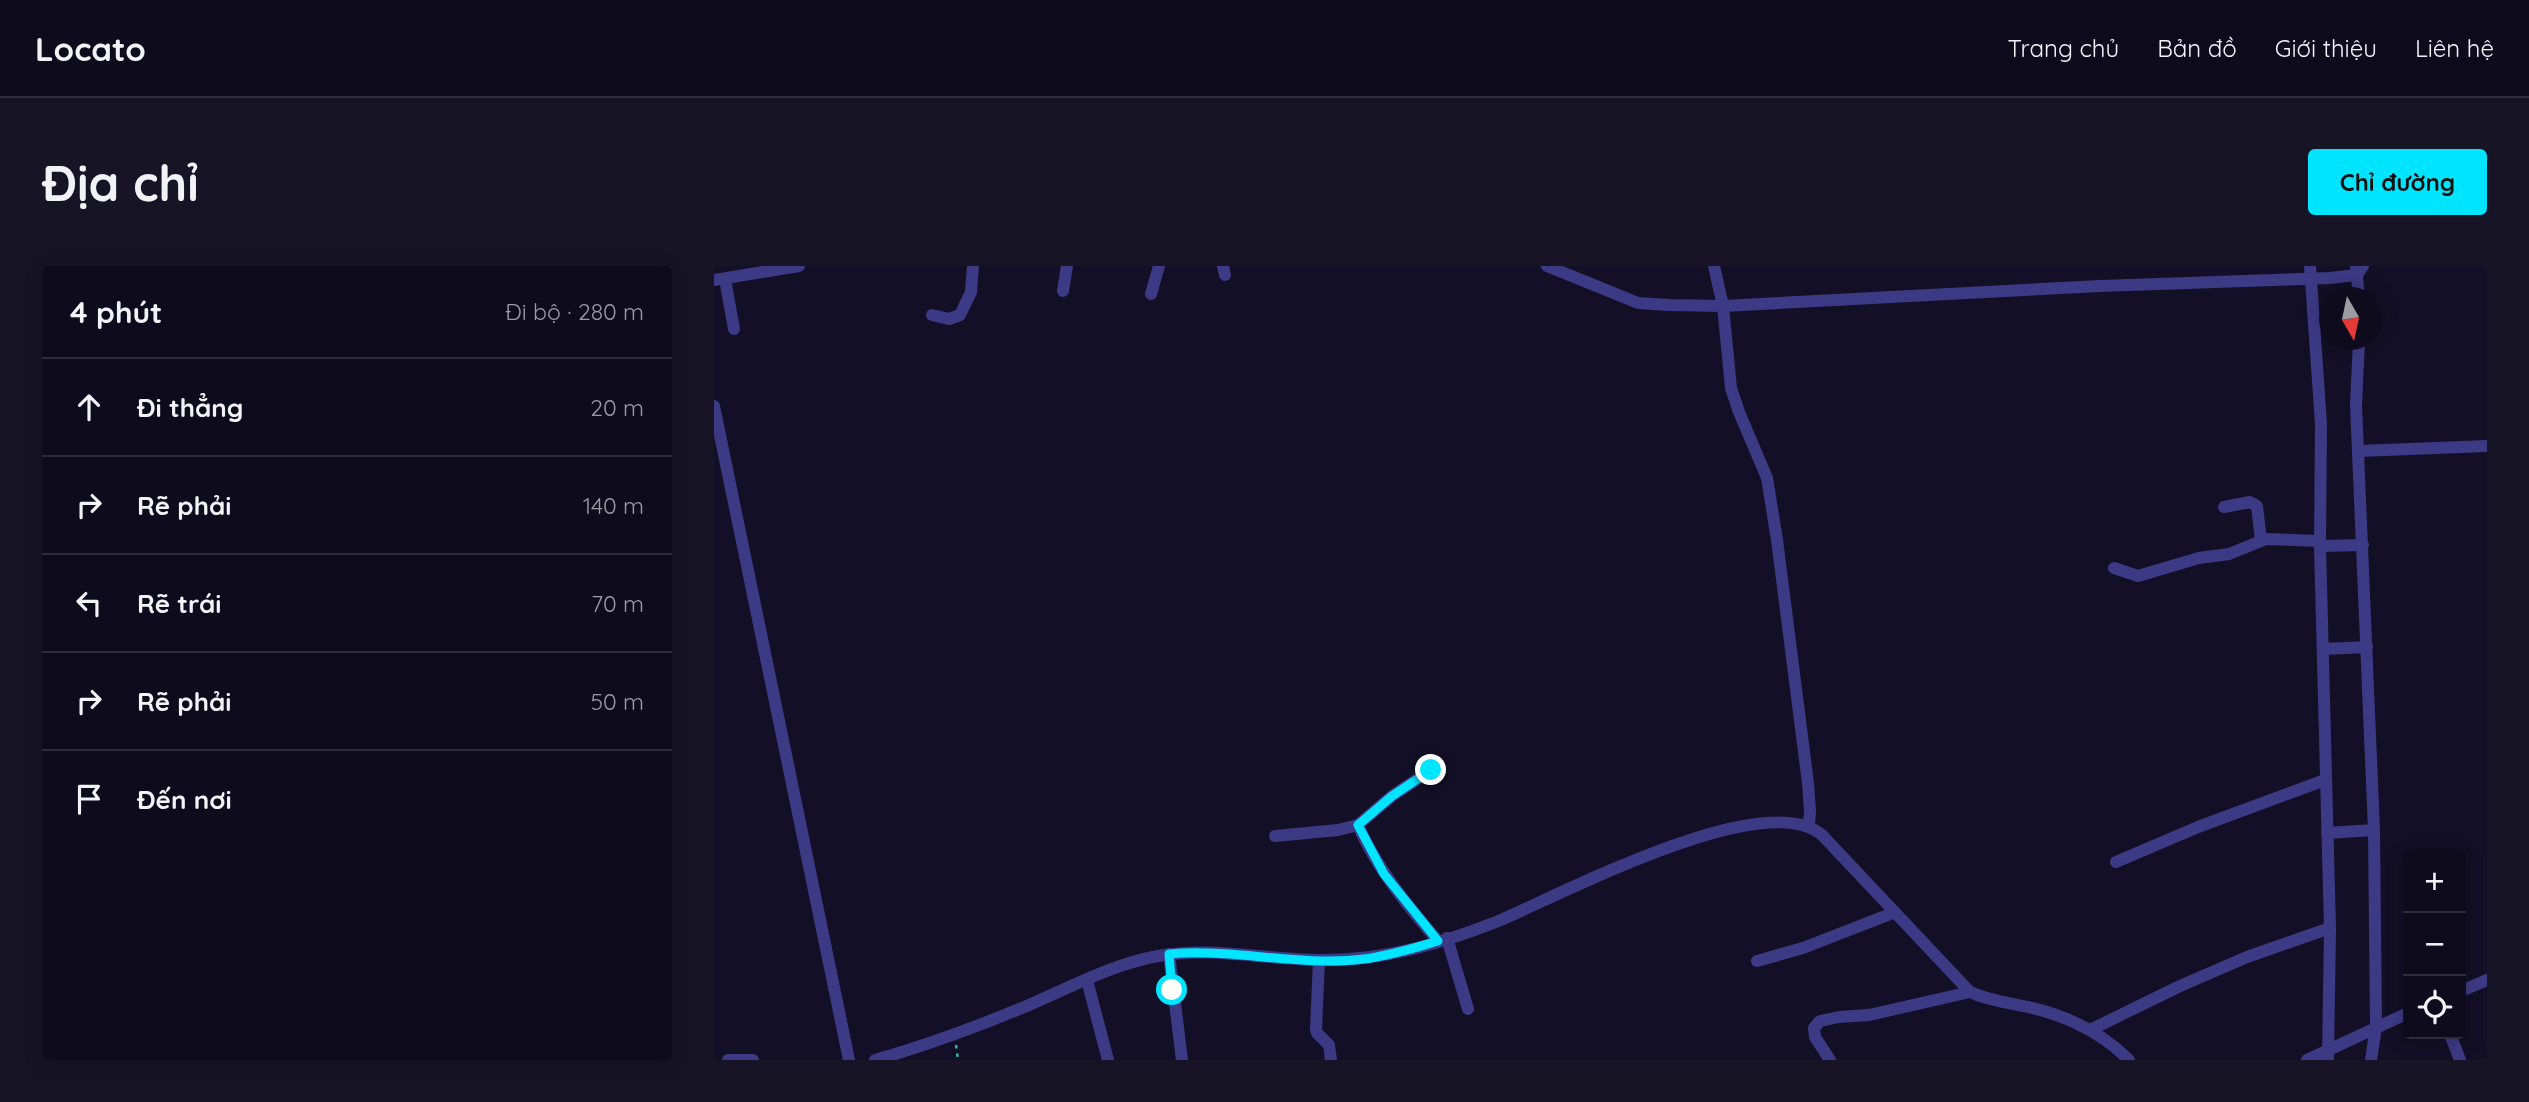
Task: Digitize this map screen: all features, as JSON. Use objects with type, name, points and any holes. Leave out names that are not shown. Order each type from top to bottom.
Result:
[{"type":"street","points":[[734,328],[719,280],[779,267],[799,266]]},
{"type":"street","points":[[932,315],[949,319],[960,315],[971,292],[973,266]]},
{"type":"street","points":[[1063,291],[1067,266]]},
{"type":"street","points":[[1151,294],[1158,266]]},
{"type":"street","points":[[1547,266],[1638,303],[1669,306],[1723,306],[2310,272],[2330,278],[2356,271]]},
{"type":"street","points":[[1714,266],[1723,306],[1731,388],[1767,478],[1810,804],[1809,826]]},
{"type":"street","points":[[2310,272],[2321,424],[2320,543],[2330,928],[2328,1055]]},
{"type":"street","points":[[2359,350],[2359,450],[2353,546],[2363,648],[2369,830],[2371,1060]]},
{"type":"street","points":[[714,406],[849,1060]]},
{"type":"street","points":[[2359,450],[2487,446]]},
{"type":"street","points":[[2224,507],[2250,502],[2257,506],[2261,540]]},
{"type":"street","points":[[2114,568],[2133,575],[2146,575],[2199,558],[2229,554],[2261,540],[2353,546]]},
{"type":"street","points":[[2323,649],[2363,648]]},
{"type":"street","points":[[1276,836],[1338,830],[1358,825],[1392,796],[1431,770]]},
{"type":"street","points":[[2116,862],[2198,827],[2325,780]]},
{"type":"street","points":[[878,1060],[955,1035],[1133,961],[1169,954],[1215,952],[1319,960],[1363,959],[1402,952],[1512,915],[1669,846],[1697,837],[1784,821],[1809,826],[1823,836],[1970,992],[1986,999],[2071,1020],[2090,1030],[2129,1060]]},
{"type":"street","points":[[1358,825],[1384,874],[1443,939],[1468,1009]]},
{"type":"street","points":[[2327,833],[2369,830]]},
{"type":"street","points":[[1757,961],[1803,948],[1893,913]]},
{"type":"street","points":[[2090,1030],[2247,957],[2330,928]]},
{"type":"street","points":[[1169,954],[1182,1060]]},
{"type":"street","points":[[1319,960],[1316,1029],[1329,1045],[1331,1060]]},
{"type":"street","points":[[1087,980],[1108,1060]]},
{"type":"street","points":[[2466,989],[2487,980]]},
{"type":"street","points":[[1830,1060],[1814,1035],[1814,1028],[1820,1021],[1869,1015],[1970,992]]},
{"type":"street","points":[[2307,1060],[2328,1055],[2372,1029],[2403,1015]]},
{"type":"street","points":[[2452,1039],[2460,1060]]},
{"type":"street","points":[[729,1060],[753,1060]]},
{"type":"route","points":[[1172,990],[1169,954],[1215,952],[1319,960],[1363,959],[1402,952],[1438,941],[1384,874],[1358,825],[1392,796],[1431,770]]}]
